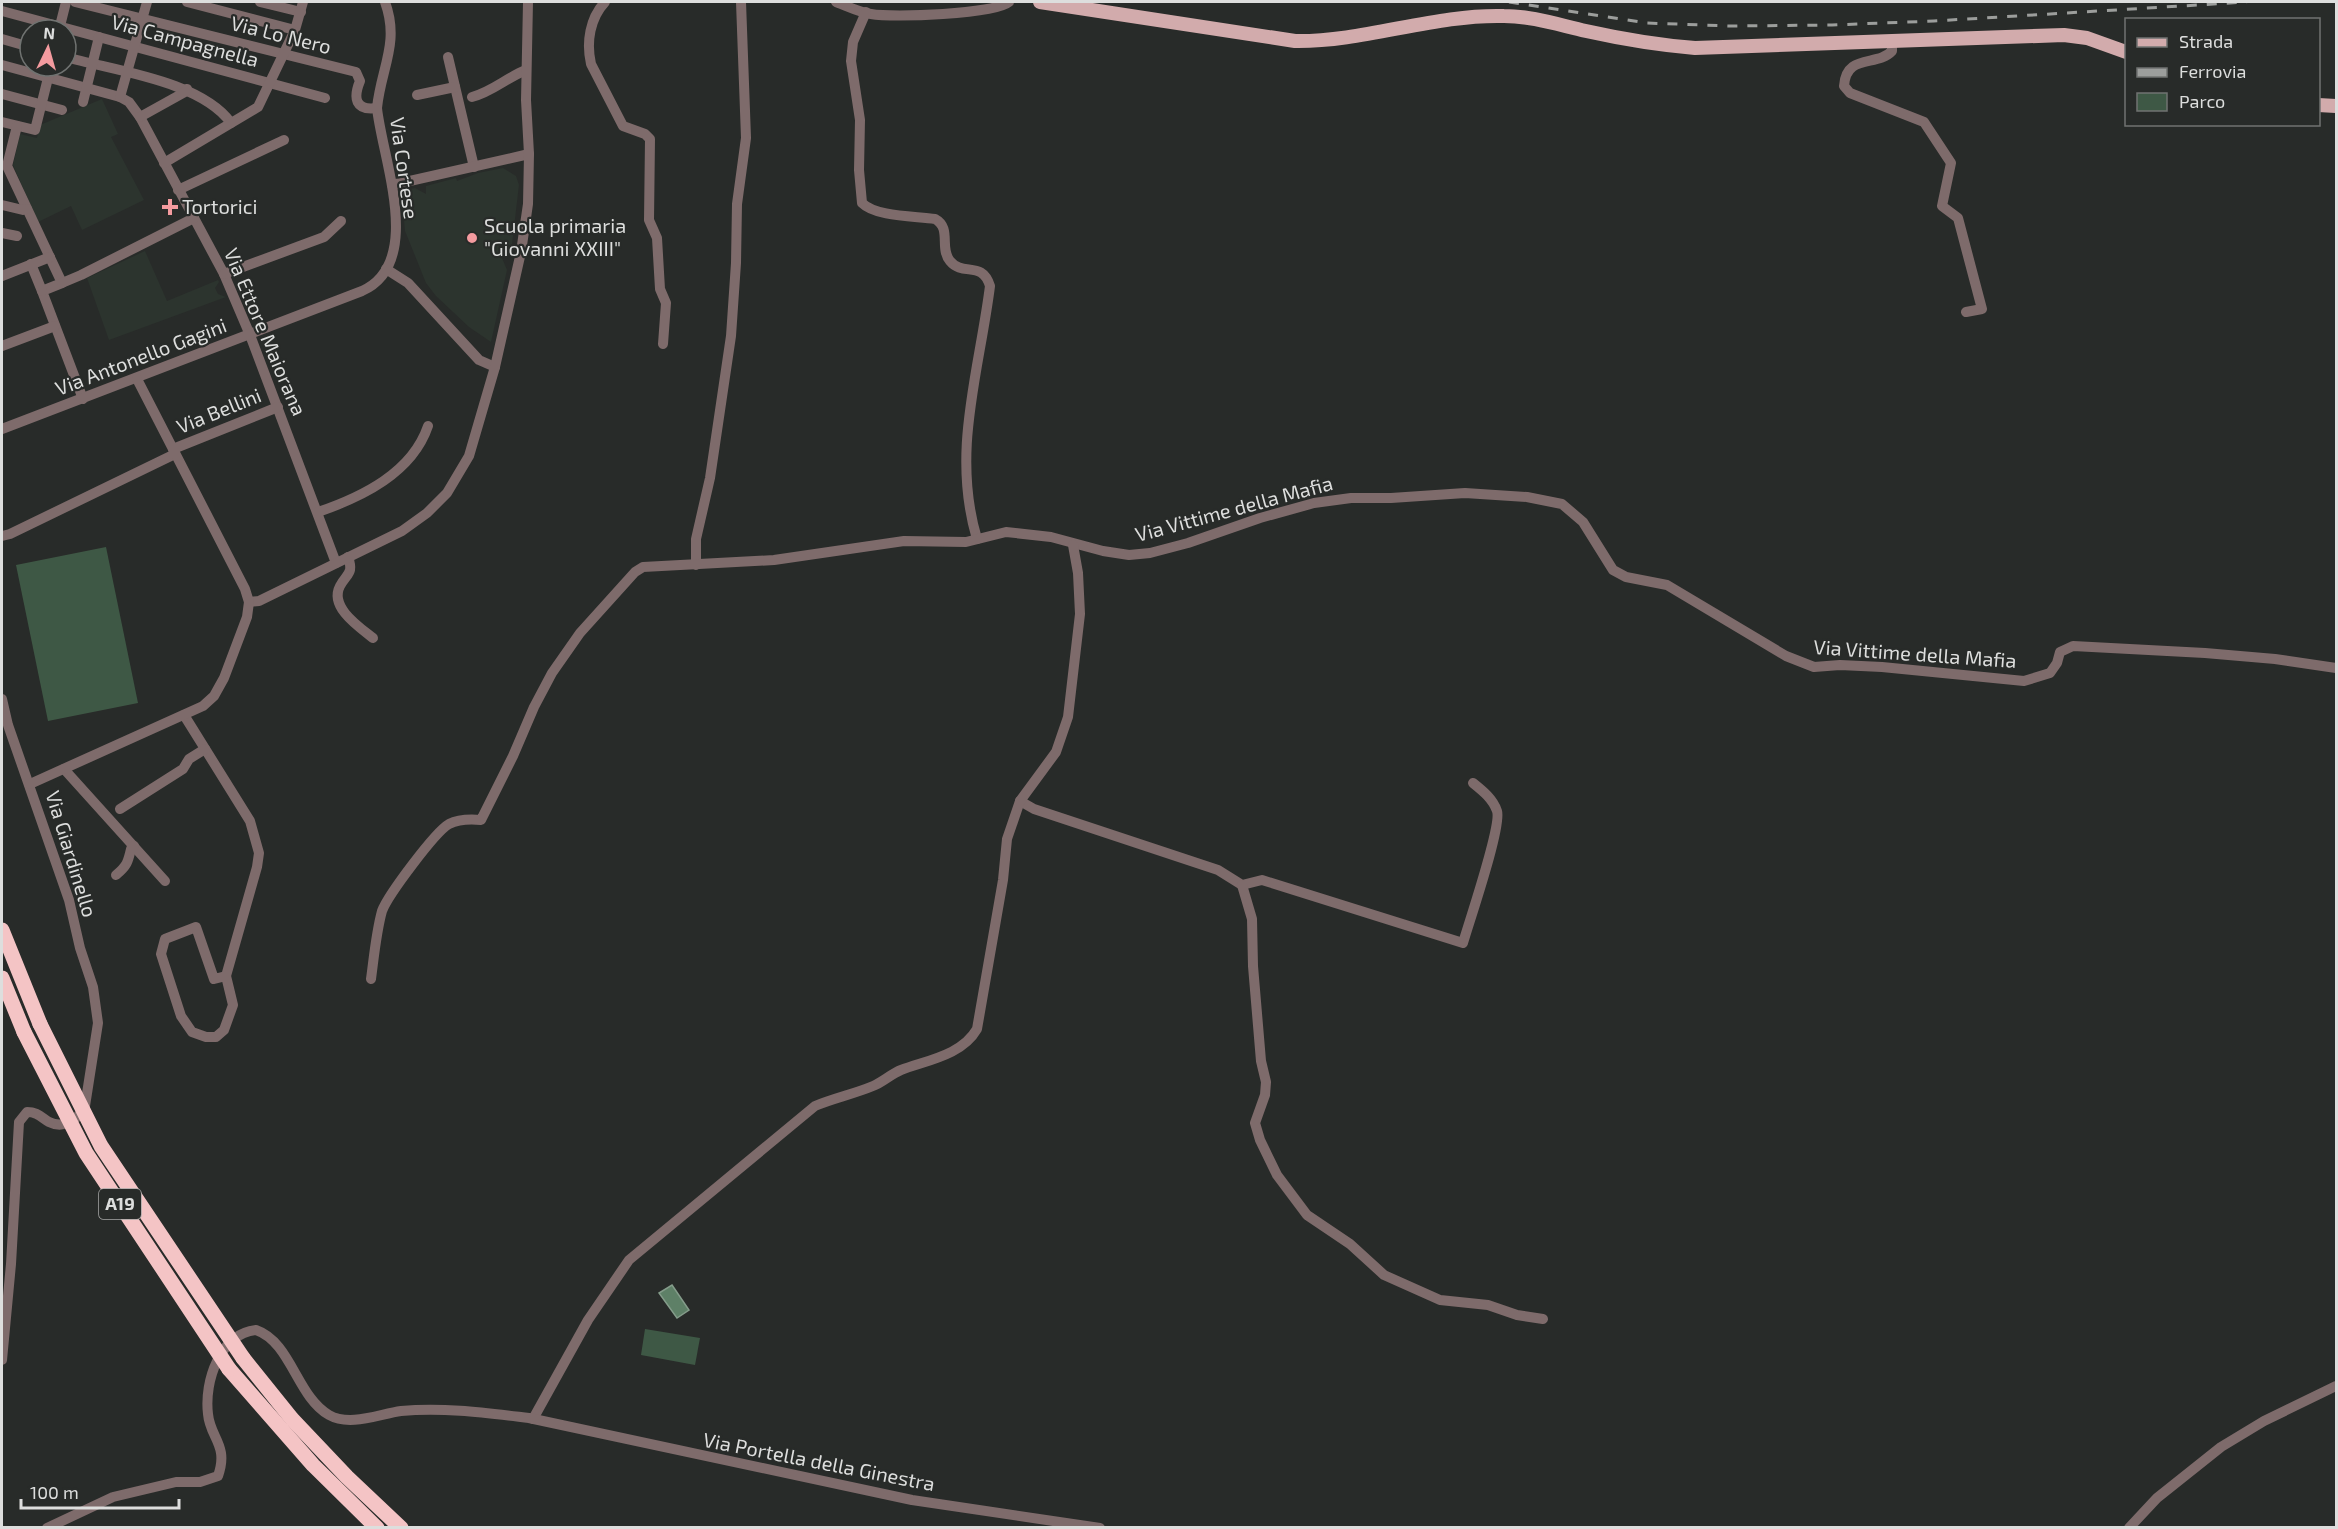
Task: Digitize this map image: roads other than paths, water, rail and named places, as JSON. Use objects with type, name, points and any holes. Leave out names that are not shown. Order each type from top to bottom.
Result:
[{"type":"highway","name":"A19","points":[[2,930],[40,1024],[101,1146],[243,1358],[292,1419],[347,1477],[401,1527]]},
{"type":"highway","name":"A19","points":[[2,978],[24,1032],[86,1153],[229,1369],[313,1465],[377,1527]]},
{"type":"main road","points":[[1040,2],[1295,41],[1320,41],[1453,20],[1507,16],[1656,45],[1695,48],[2064,35],[2087,38],[2125,51]]},
{"type":"main road","points":[[2320,105],[2337,106]]},
{"type":"street","points":[[62,18],[66,2]]},
{"type":"street","name":"Via Lo Nero","points":[[75,2],[356,72],[360,81],[355,93],[361,106],[367,109],[377,108]]},
{"type":"street","points":[[2,122],[35,130],[48,78],[120,97],[147,2]]},
{"type":"street","points":[[187,2],[295,30]]},
{"type":"street","points":[[164,163],[258,107],[295,30],[302,7],[260,2]]},
{"type":"street","name":"Via Cortese","points":[[385,2],[392,38],[377,108],[392,185],[396,228],[390,261],[386,269]]},
{"type":"street","points":[[249,602],[259,601],[402,531],[427,513],[447,493],[469,456],[495,367],[521,252],[528,204],[526,70],[528,2]]},
{"type":"street","points":[[605,2],[597,12],[590,32],[589,55],[591,64],[623,126],[645,134],[650,139],[649,220],[657,238],[660,289],[666,303],[663,344]]},
{"type":"street","points":[[696,565],[696,539],[710,478],[731,336],[737,204],[746,138],[741,2]]},
{"type":"street","points":[[836,2],[866,12],[919,15],[986,10],[1009,2]]},
{"type":"street","name":"Via Campagnella","points":[[2,11],[25,18]]},
{"type":"street","points":[[866,12],[853,42],[851,61],[860,120],[859,170],[862,203],[867,208],[879,212],[935,219],[941,222],[944,227],[947,256],[951,263],[962,268],[980,270],[988,278],[990,286],[968,418],[966,472],[970,513],[977,539]]},
{"type":"street","name":"Via Campagnella","points":[[78,33],[325,98]]},
{"type":"street","points":[[83,102],[99,37]]},
{"type":"street","points":[[2,39],[18,44]]},
{"type":"street","points":[[1892,42],[1892,51],[1886,57],[1863,61],[1850,69],[1845,77],[1844,86],[1850,93],[1924,122],[1951,163],[1942,206],[1958,218],[1982,309],[1966,312]]},
{"type":"street","points":[[448,57],[474,167]]},
{"type":"street","points":[[78,60],[187,89],[225,114],[231,123]]},
{"type":"street","points":[[2,65],[18,70]]},
{"type":"street","points":[[472,97],[488,93],[512,76],[526,70]]},
{"type":"street","points":[[417,95],[455,87]]},
{"type":"street","points":[[140,117],[187,89]]},
{"type":"street","points":[[2,94],[62,110]]},
{"type":"street","name":"Via Ettore Maiorana","points":[[120,97],[129,102],[140,117],[224,274],[278,407],[336,563]]},
{"type":"street","points":[[17,126],[6,149],[6,175],[27,209],[62,283]]},
{"type":"street","points":[[178,190],[284,140]]},
{"type":"street","points":[[392,185],[529,154]]},
{"type":"street","points":[[2,205],[27,209]]},
{"type":"street","points":[[42,291],[194,218]]},
{"type":"street","points":[[224,274],[324,237],[341,221]]},
{"type":"street","points":[[2,232],[17,236]]},
{"type":"street","points":[[2,276],[50,257]]},
{"type":"street","points":[[31,264],[83,399]]},
{"type":"street","points":[[386,269],[408,282],[479,360],[495,367]]},
{"type":"street","name":"Via Antonello Gagini","points":[[2,429],[374,286],[386,269]]},
{"type":"street","points":[[2,346],[55,326]]},
{"type":"street","points":[[30,784],[203,706],[214,696],[224,678],[247,617],[249,602],[245,589],[137,378]]},
{"type":"street","name":"Via Bellini","points":[[2,536],[174,452],[278,407]]},
{"type":"street","points":[[318,512],[347,502],[387,480],[418,447],[428,426]]},
{"type":"street","name":"Via Vittime della Mafia","points":[[370,979],[383,910],[393,893],[420,855],[448,825],[469,819],[481,820],[552,673],[580,633],[635,572],[643,567],[774,560],[904,541],[954,542],[1006,532],[1051,537],[1073,545],[1129,555],[1150,553],[1188,543],[1286,510],[1314,503],[1352,498],[1465,493],[1527,497],[1562,504],[1583,522],[1613,570],[1626,577],[1667,585],[1786,656],[1815,667],[1840,665],[1876,667],[2024,681],[2050,673],[2057,663],[2060,652],[2073,646],[2217,654],[2337,668]]},
{"type":"street","points":[[533,1419],[588,1320],[629,1260],[815,1106],[873,1086],[897,1071],[961,1047],[971,1039],[977,1029],[1003,880],[1007,839],[1020,801],[1056,752],[1068,717],[1080,614],[1078,573],[1073,545]]},
{"type":"street","points":[[348,557],[352,566],[339,588],[340,606],[351,621],[373,638]]},
{"type":"street","name":"Via Giardinello","points":[[2,699],[8,725],[69,900],[80,948],[93,987],[98,1023],[85,1106],[79,1118],[63,1124],[52,1123],[39,1114],[27,1112],[19,1122],[2,1360]]},
{"type":"street","points":[[184,715],[250,821],[259,853],[226,976],[233,1005],[224,1030],[216,1037],[206,1037],[192,1032],[181,1016],[161,954],[165,939],[195,927],[214,979],[226,976]]},
{"type":"street","points":[[120,809],[183,769],[189,759],[205,749]]},
{"type":"street","points":[[64,769],[165,880]]},
{"type":"street","points":[[1242,885],[1262,880],[1463,943],[1496,833],[1498,813],[1489,796],[1473,783]]},
{"type":"street","points":[[1020,801],[1034,810],[1218,870],[1242,885],[1252,919],[1253,966],[1261,1061],[1266,1082],[1265,1095],[1255,1123],[1260,1140],[1277,1175],[1307,1215],[1350,1244],[1384,1275],[1440,1300],[1488,1305],[1517,1315],[1543,1319]]},
{"type":"street","points":[[116,875],[126,867],[130,860],[130,849],[134,846]]},
{"type":"street","name":"Via Portella della Ginestra","points":[[47,1527],[113,1497],[168,1483],[200,1482],[218,1476],[222,1460],[219,1442],[208,1417],[207,1406],[212,1371],[222,1351],[241,1334],[256,1330],[273,1339],[301,1385],[321,1409],[330,1416],[340,1419],[354,1420],[424,1409],[533,1419],[912,1500],[1100,1527]]},
{"type":"street","points":[[2129,1527],[2157,1498],[2221,1447],[2264,1421],[2337,1386]]},
{"type":"railway","points":[[1509,2],[1647,23],[1730,26],[1934,21],[2247,2]]},
{"type":"place","name":"Tortorici","points":[[170,207]]},
{"type":"place","name":"Scuola primaria \"Giovanni XXIII\"","points":[[472,238]]}]
